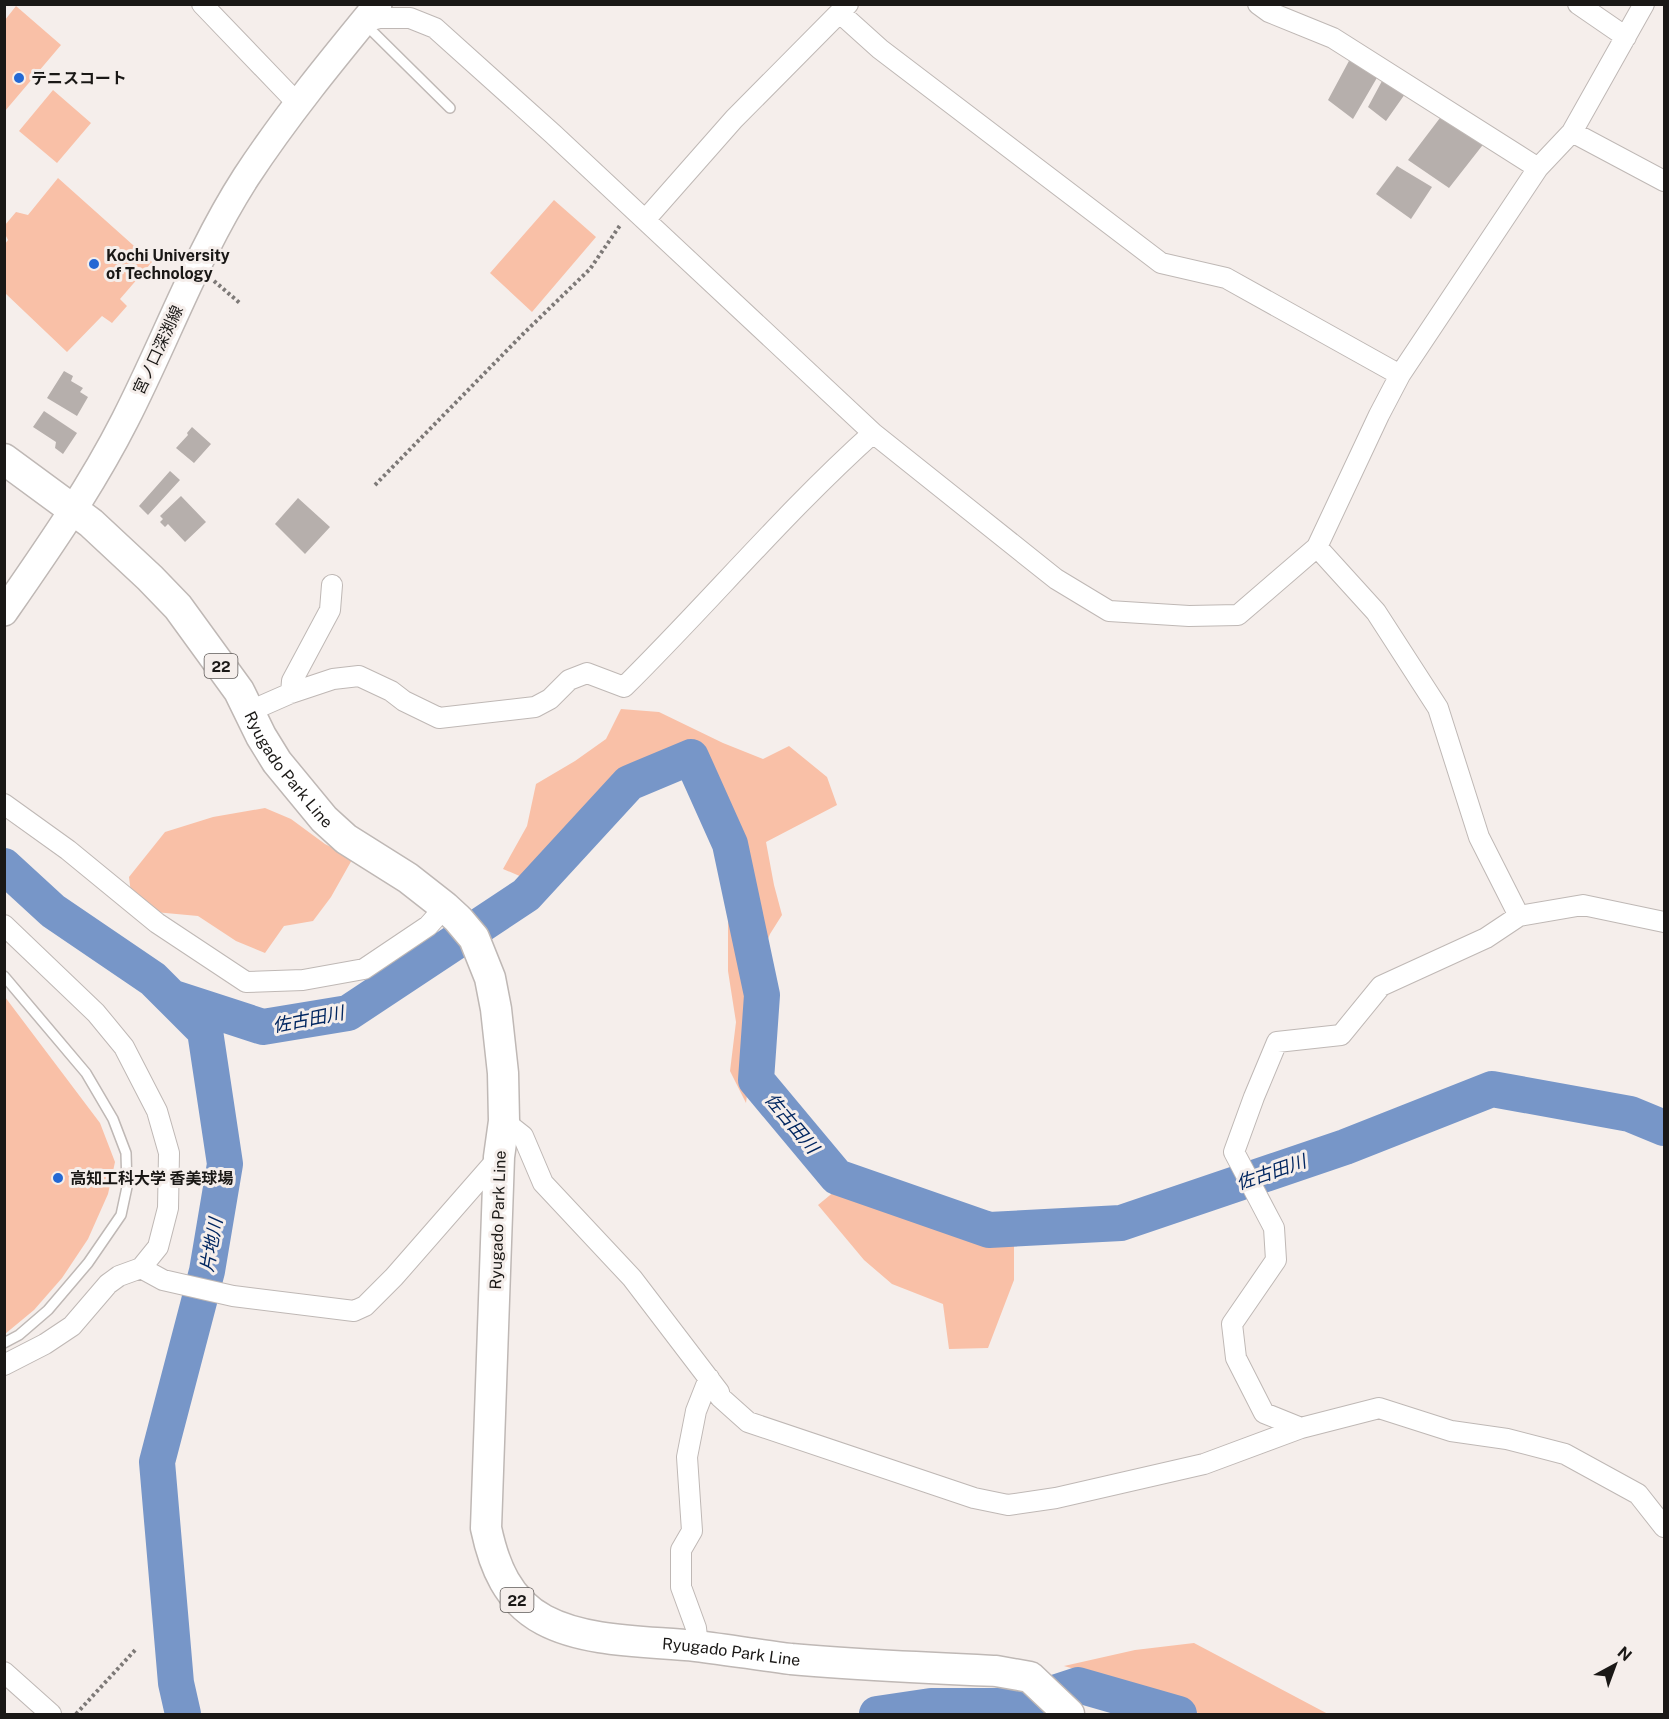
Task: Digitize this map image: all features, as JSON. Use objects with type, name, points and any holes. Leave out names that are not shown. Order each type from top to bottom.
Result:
[{"type":"main road","name":"宮ノ口深渕線","points":[[4,612],[72,510],[124,422],[208,243],[246,177],[298,104],[371,14]]},
{"type":"main road","name":"Ryugado Park Line","points":[[4,459],[91,523],[178,607],[239,691],[261,736],[277,762],[324,819],[346,839],[408,878],[451,913],[474,939],[490,978],[496,1009],[504,1121],[500,1157],[486,1528],[494,1563],[505,1586],[516,1599],[544,1620],[562,1628],[593,1636],[698,1646],[792,1659],[996,1671],[1030,1677],[1067,1713]]},
{"type":"street","points":[[202,4],[298,104]]},
{"type":"street","points":[[1258,4],[1269,12],[1333,38],[1538,168]]},
{"type":"street","points":[[1578,4],[1626,37]]},
{"type":"street","points":[[371,14],[379,18],[410,18],[435,28],[553,134],[873,433],[1056,579],[1108,611],[1189,616],[1238,615],[1317,547],[1378,416],[1400,375],[1538,168],[1572,132],[1644,4]]},
{"type":"street","points":[[639,214],[844,8],[880,49],[1161,263],[1226,278],[1400,375]]},
{"type":"street","points":[[1572,132],[1665,181]]},
{"type":"street","points":[[250,711],[291,693],[333,679],[359,676],[439,718],[535,706],[550,699],[569,680],[586,673],[624,687],[670,642],[831,470],[873,433]]},
{"type":"street","points":[[1317,547],[1376,612],[1438,708],[1479,837],[1519,916]]},
{"type":"street","points":[[291,693],[292,681],[330,610],[333,585]]},
{"type":"street","points":[[4,804],[68,850],[157,923],[246,982],[303,980],[364,969],[451,913]]},
{"type":"street","points":[[1301,1428],[1264,1413],[1236,1358],[1232,1324],[1276,1260],[1274,1228],[1234,1152],[1277,1042],[1341,1035],[1381,986],[1486,938],[1519,916],[1583,905],[1665,922]]},
{"type":"street","points":[[4,925],[96,1013],[124,1047],[157,1111],[170,1153],[168,1208],[158,1247],[141,1268],[118,1276],[108,1284],[72,1326],[45,1344],[4,1365]]},
{"type":"street","points":[[504,1121],[523,1136],[543,1183],[632,1278],[709,1378],[720,1397],[748,1422],[974,1497],[1008,1504],[1056,1498],[1204,1464],[1301,1428],[1379,1408],[1451,1431],[1507,1439],[1565,1454],[1638,1494],[1665,1527]]},
{"type":"street","points":[[141,1268],[163,1280],[233,1296],[354,1311],[365,1306],[394,1277],[500,1157]]},
{"type":"street","points":[[698,1646],[696,1628],[681,1587],[681,1550],[692,1531],[687,1457],[696,1411],[709,1378]]},
{"type":"street","points":[[4,1672],[51,1714]]},
{"type":"lane","points":[[371,14],[450,108]]},
{"type":"lane","points":[[4,976],[86,1073],[113,1119],[126,1153],[127,1187],[121,1215],[88,1263],[48,1310],[19,1335],[4,1343]]},
{"type":"path","points":[[375,485],[590,269],[639,214]]},
{"type":"path","points":[[210,277],[241,304]]},
{"type":"path","points":[[76,1714],[137,1648]]},
{"type":"shaded area","name":"テニスコート","points":[[16,6],[61,45],[5,111],[5,20]]},
{"type":"shaded area","points":[[53,90],[91,123],[57,163],[19,131]]},
{"type":"shaded area","points":[[58,178],[152,262],[120,299],[127,306],[112,323],[102,316],[67,352],[5,293],[5,244],[8,240],[5,225],[16,212],[28,215]]},
{"type":"shaded area","points":[[554,200],[596,237],[532,312],[490,273]]},
{"type":"shaded area","points":[[621,709],[659,712],[723,743],[763,759],[789,746],[827,777],[837,805],[766,842],[782,915],[770,934],[757,967],[752,1005],[752,1056],[746,1103],[730,1071],[736,1022],[728,971],[728,917],[732,880],[719,827],[703,785],[678,762],[644,775],[599,805],[559,844],[545,871],[522,877],[503,869],[527,826],[536,784],[606,739]]},
{"type":"shaded area","points":[[265,808],[291,819],[325,844],[353,858],[331,897],[313,921],[284,926],[265,953],[236,941],[198,916],[133,910],[129,877],[165,832],[213,817]]},
{"type":"shaded area","name":"高知工科大学 香美球場","points":[[5,997],[100,1123],[115,1162],[108,1194],[88,1239],[62,1278],[34,1310],[5,1334]]},
{"type":"shaded area","points":[[835,1191],[877,1193],[934,1222],[1014,1245],[1014,1280],[988,1348],[949,1349],[943,1304],[892,1284],[864,1260],[818,1205]]},
{"type":"shaded area","points":[[1194,1643],[1328,1714],[1200,1714],[1149,1690],[1064,1666],[1135,1650]]},
{"type":"building","points":[[1350,59],[1378,76],[1353,119],[1328,100]]},
{"type":"building","points":[[1382,81],[1405,94],[1386,121],[1368,107]]},
{"type":"building","points":[[1446,110],[1489,137],[1449,188],[1408,160]]},
{"type":"building","points":[[1397,166],[1432,187],[1411,219],[1376,194]]},
{"type":"building","points":[[64,371],[73,376],[71,381],[83,388],[80,392],[88,397],[77,416],[47,398]]},
{"type":"building","points":[[44,411],[77,433],[63,454],[55,448],[56,442],[33,427]]},
{"type":"building","points":[[192,427],[211,444],[194,463],[176,448]]},
{"type":"building","points":[[170,471],[180,480],[148,515],[139,506]]},
{"type":"building","points":[[181,496],[206,522],[185,542],[168,524],[165,527],[160,522],[163,519],[160,516]]},
{"type":"building","points":[[298,498],[330,527],[305,554],[275,524]]},
{"type":"waterway","name":"佐古田川","points":[[171,997],[263,1027],[348,1013],[526,895],[629,783],[691,757],[730,844],[762,995],[756,1080],[837,1177],[989,1230],[1121,1223],[1345,1147],[1492,1089],[1630,1114],[1664,1128]]},
{"type":"waterway","name":"片地川","points":[[4,866],[53,911],[153,979],[205,1031],[225,1164],[207,1271],[157,1462],[176,1683],[183,1714]]},
{"type":"waterway","name":"片地川","points":[[877,1714],[931,1706],[1014,1706],[1078,1685],[1179,1714]]},
{"type":"place","name":"テニスコート","points":[[19,78]]},
{"type":"place","name":"Kochi University of Technology","points":[[94,264]]},
{"type":"place","name":"高知工科大学 香美球場","points":[[58,1178]]}]
